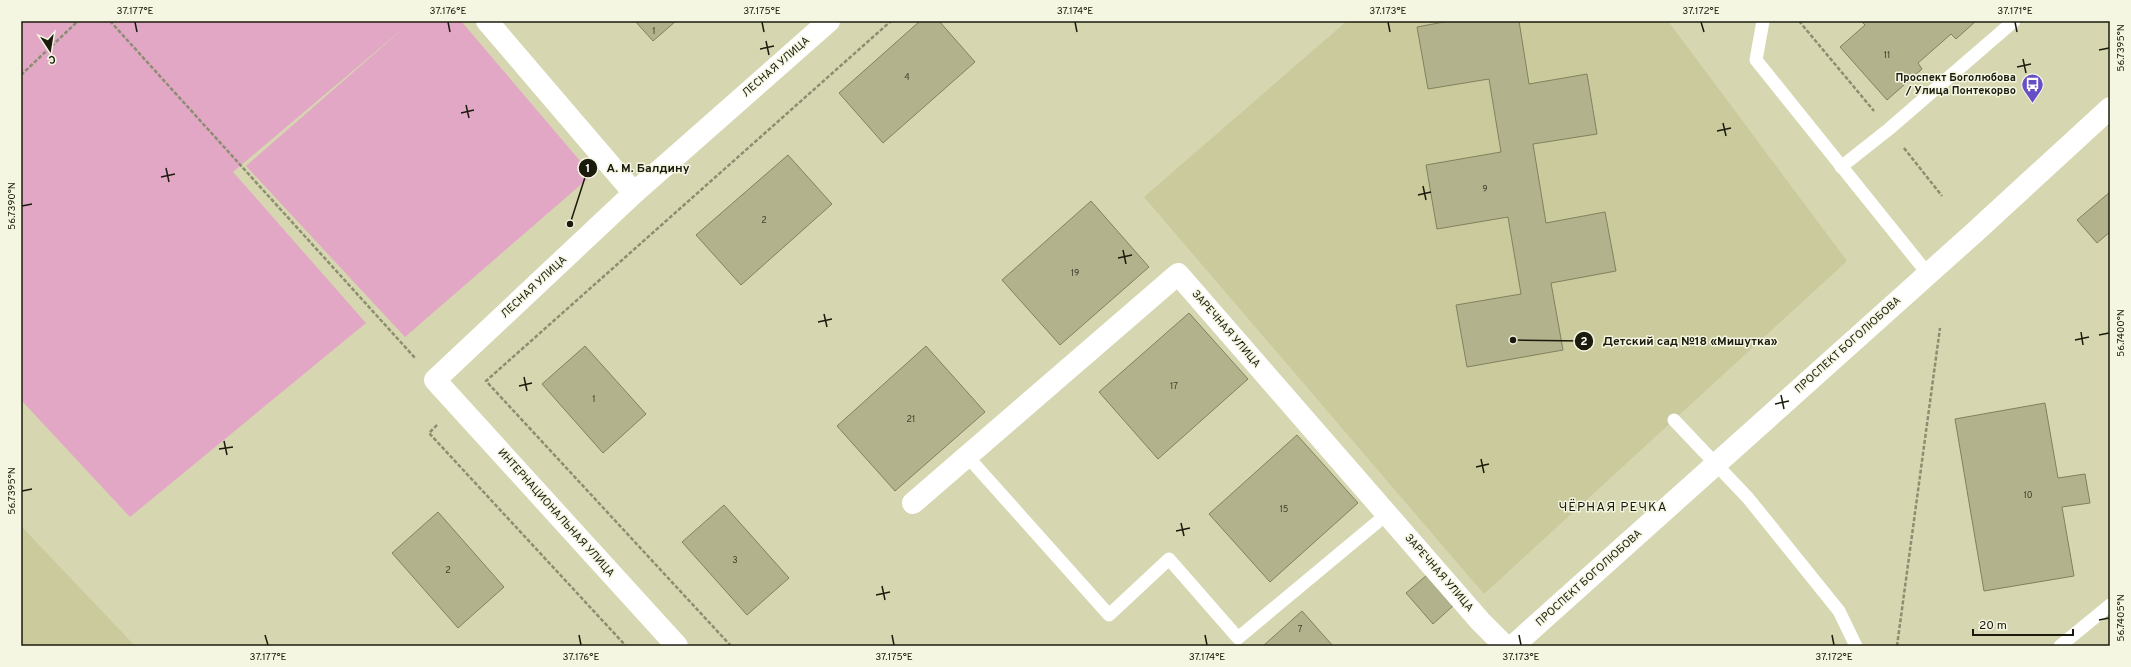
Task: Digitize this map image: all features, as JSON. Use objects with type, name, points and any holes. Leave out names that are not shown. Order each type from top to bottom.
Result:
[{"type":"street","points":[[487,21],[634,193]]},
{"type":"street","name":"ЛЕСНАЯ УЛИЦА","points":[[435,380],[634,193],[829,21]]},
{"type":"street","name":"ПРОСПЕКТ БОГОЛЮБОВА","points":[[1513,646],[2109,112]]},
{"type":"street","name":"ЗАРЕЧНАЯ УЛИЦА","points":[[913,503],[1178,274],[1480,621],[1505,646]]},
{"type":"street","name":"ИНТЕРНАЦИОНАЛЬНАЯ УЛИЦА","points":[[435,380],[677,646]]},
{"type":"lane","points":[[1763,21],[1756,60],[1928,274]]},
{"type":"lane","points":[[1841,167],[1889,129],[2014,21]]},
{"type":"lane","points":[[1674,420],[1748,498],[1839,611],[1856,646]]},
{"type":"lane","points":[[967,456],[1109,615],[1169,559],[1240,642],[1387,514]]},
{"type":"lane","points":[[2060,646],[2110,605]]},
{"type":"path","points":[[21,75],[78,21]]},
{"type":"path","points":[[110,21],[435,380]]},
{"type":"path","points":[[626,646],[429,433],[891,21]]},
{"type":"path","points":[[1799,21],[1889,129],[1942,196]]},
{"type":"path","points":[[1897,646],[1940,328]]},
{"type":"path","points":[[486,381],[730,646]]},
{"type":"shaded area","points":[[21,21],[461,21],[592,175],[405,337],[246,166],[406,26],[233,172],[366,323],[130,517],[21,400]]},
{"type":"shaded area","points":[[1347,21],[1668,21],[1847,261],[1484,594],[1144,197]]},
{"type":"shaded area","points":[[21,526],[135,646],[21,646]]},
{"type":"building","points":[[635,21],[676,21],[653,41]]},
{"type":"building","points":[[920,21],[939,21],[975,62],[883,143],[839,93]]},
{"type":"building","points":[[1449,21],[1519,21],[1529,84],[1587,74],[1597,134],[1533,144],[1546,223],[1605,212],[1616,271],[1551,283],[1563,350],[1467,367],[1456,305],[1521,294],[1508,217],[1437,229],[1426,165],[1501,152],[1489,79],[1428,89],[1417,27]]},
{"type":"building","points":[[1861,21],[1976,21],[1956,39],[1951,34],[1918,63],[1922,69],[1887,100],[1840,47],[1865,25]]},
{"type":"building","points":[[788,155],[832,204],[741,285],[696,235]]},
{"type":"building","points":[[2110,192],[2110,232],[2097,243],[2077,220]]},
{"type":"building","points":[[1091,201],[1149,267],[1060,345],[1002,280]]},
{"type":"building","points":[[1189,313],[1248,379],[1158,459],[1099,392]]},
{"type":"building","points":[[585,346],[646,414],[603,453],[542,384]]},
{"type":"building","points":[[926,346],[985,412],[895,491],[837,426]]},
{"type":"building","points":[[2045,403],[2058,478],[2085,474],[2090,503],[2062,507],[2074,576],[1984,591],[1955,419]]},
{"type":"building","points":[[1297,435],[1358,503],[1270,582],[1209,514]]},
{"type":"building","points":[[724,505],[789,578],[747,615],[682,542]]},
{"type":"building","points":[[438,512],[504,587],[458,628],[392,553]]},
{"type":"building","points":[[1427,575],[1454,605],[1433,624],[1406,593]]},
{"type":"building","points":[[1302,611],[1333,646],[1263,646]]},
{"type":"place","name":"Проспект Боголюбова / Улица Понтекорво","points":[[2032,104]]},
{"type":"place","name":"А. М. Балдину","points":[[570,224]]},
{"type":"place","name":"Детский сад №18 «Мишутка»","points":[[1513,340]]},
{"type":"district","name":"ЧЁРНАЯ РЕЧКА","points":[[1613,508]]}]
